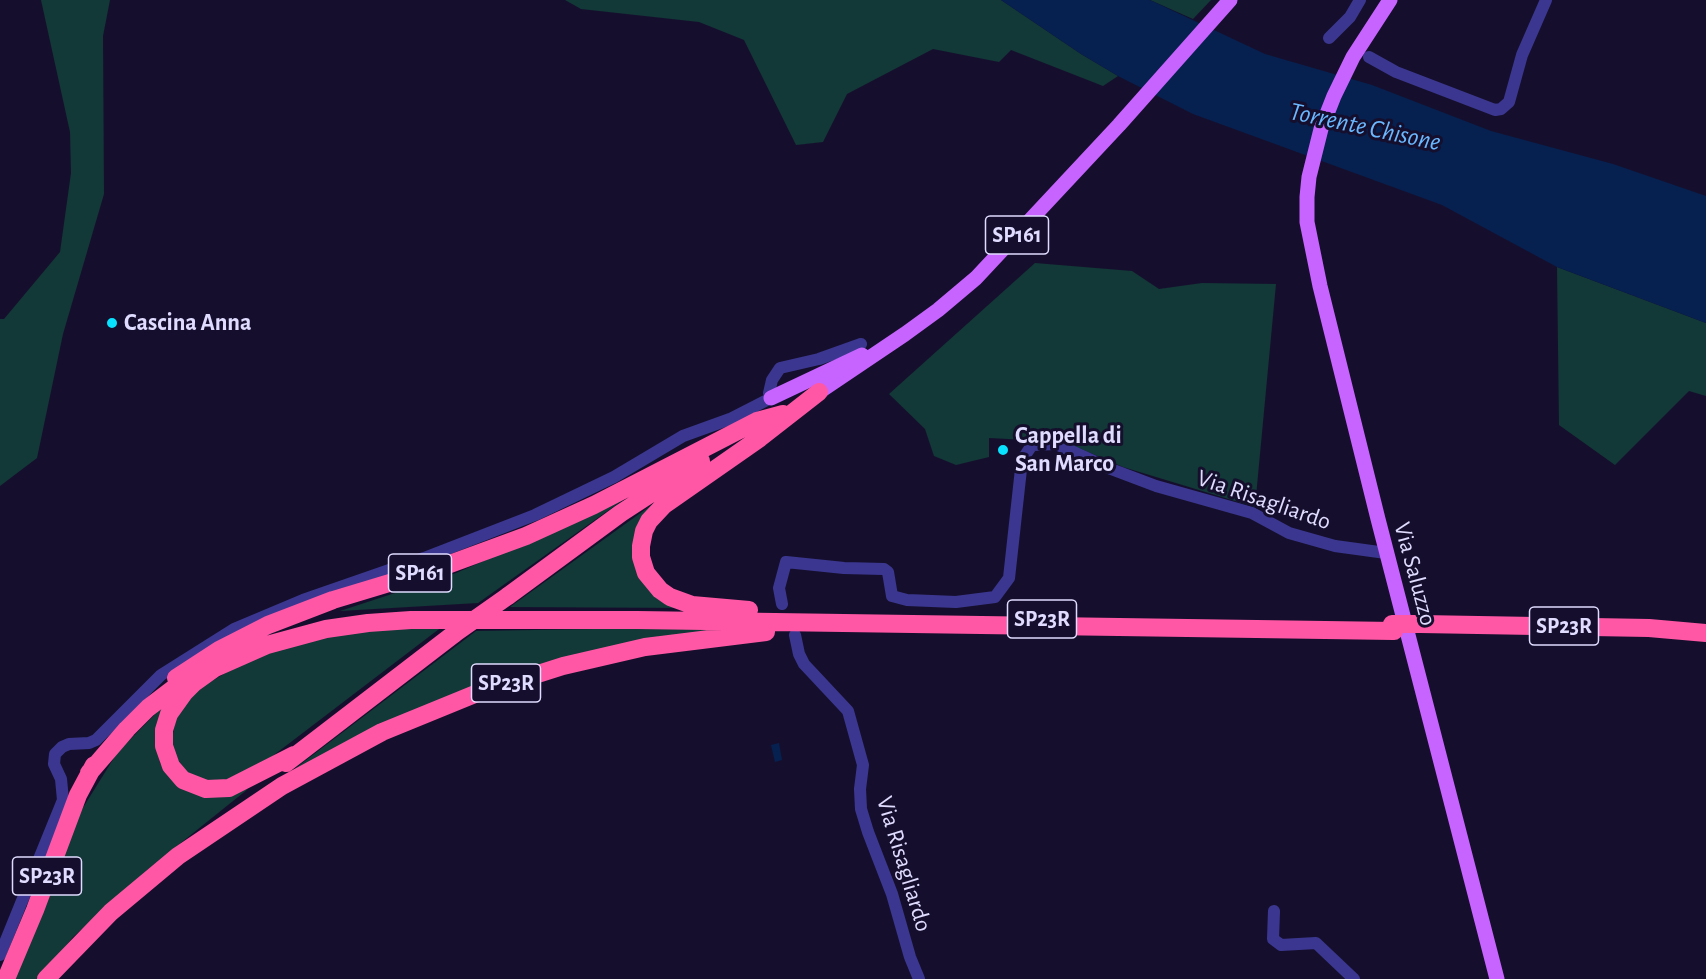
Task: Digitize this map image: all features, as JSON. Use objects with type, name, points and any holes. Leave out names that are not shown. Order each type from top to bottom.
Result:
[{"type":"highway","name":"SP161","points":[[819,392],[801,408],[657,511],[644,531],[640,546],[641,557],[646,573],[660,590],[670,597],[692,605],[730,609],[805,611],[867,621]]},
{"type":"highway","name":"SP161","points":[[178,856],[191,841],[254,792],[294,755],[454,634],[621,513],[689,467],[783,414]]},
{"type":"highway","name":"SP161","points":[[89,773],[101,753],[131,719],[166,686],[196,664],[247,635],[333,600],[439,568],[526,536],[594,505],[757,421],[783,414]]},
{"type":"highway","name":"SP23R","points":[[6,979],[32,919],[78,795],[89,773],[127,729],[148,708],[194,673],[225,656],[254,643],[324,624],[401,615],[503,613],[867,621],[1393,628],[1649,628],[1706,633]]},
{"type":"highway","name":"SP23R","points":[[294,755],[229,789],[206,789],[183,780],[171,766],[164,746],[164,730],[175,704],[206,674],[239,656],[267,645],[346,626],[411,620],[857,623],[867,621]]},
{"type":"highway","name":"SP23R","points":[[46,979],[111,912],[178,856],[247,808],[321,763],[406,721],[500,685],[589,659],[672,643],[759,632],[857,628],[867,621]]},
{"type":"highway","name":"SP23R","points":[[1422,628],[1648,636],[1706,641]]},
{"type":"main road","name":"SP161","points":[[783,414],[905,334],[976,278],[1119,125],[1230,0]]},
{"type":"main road","name":"Via Saluzzo","points":[[1390,0],[1361,57],[1334,96],[1321,129],[1309,177],[1306,209],[1310,241],[1386,553],[1497,979]]},
{"type":"main road","points":[[771,398],[905,334]]},
{"type":"street","points":[[1329,38],[1350,17],[1360,0]]},
{"type":"street","points":[[1361,57],[1495,110],[1501,109],[1509,102],[1522,55],[1546,0]]},
{"type":"street","points":[[0,955],[63,800],[61,779],[54,764],[55,754],[62,747],[96,740],[161,675],[234,629],[303,600],[424,558],[535,515],[614,477],[683,436],[730,419],[771,398],[769,393],[772,380],[780,368],[788,364],[819,359],[861,344]]},
{"type":"street","name":"Via Risagliardo","points":[[782,604],[779,588],[786,562],[833,568],[884,569],[888,572],[892,596],[907,600],[956,602],[994,597],[1008,578],[1022,459],[1032,445],[1056,444],[1156,486],[1252,513],[1289,533],[1335,546],[1386,553]]},
{"type":"street","name":"Via Risagliardo","points":[[795,636],[804,664],[848,711],[863,765],[860,789],[861,809],[892,894],[910,957],[919,979]]},
{"type":"street","points":[[1274,911],[1273,939],[1281,945],[1316,943],[1354,979]]},
{"type":"green space","points":[[41,0],[110,0],[103,36],[104,194],[63,334],[37,458],[0,486],[0,319],[4,319],[60,252],[71,173],[70,132]]},
{"type":"green space","points":[[565,0],[1001,0],[1118,76],[1103,86],[1011,50],[999,62],[933,49],[847,94],[823,142],[796,145],[744,40],[699,22],[581,9]]},
{"type":"green space","points":[[1150,0],[1211,0],[1193,19]]},
{"type":"green space","points":[[1035,263],[1132,271],[1159,289],[1202,283],[1276,284],[1255,507],[1123,467],[1065,442],[989,438],[989,457],[956,465],[934,456],[925,429],[889,394]]},
{"type":"green space","points":[[1557,267],[1706,323],[1706,396],[1689,391],[1615,465],[1559,425]]},
{"type":"green space","points":[[637,490],[478,603],[340,611],[456,573],[537,538]]},
{"type":"green space","points":[[671,491],[647,514],[632,549],[640,579],[687,608],[510,607]]},
{"type":"green space","points":[[443,626],[266,761],[216,784],[190,776],[170,749],[176,718],[193,692],[267,649],[355,630]]},
{"type":"green space","points":[[728,629],[540,665],[272,786],[476,631]]},
{"type":"green space","points":[[171,698],[156,730],[160,763],[178,787],[211,797],[248,789],[147,870],[73,937],[39,979],[11,979],[76,819],[117,753]]},
{"type":"water","name":"Torrente Chisone","points":[[1001,0],[1150,0],[1265,54],[1372,85],[1491,131],[1613,164],[1706,196],[1706,323],[1557,267],[1442,205],[1193,114],[1118,76]]},
{"type":"water","points":[[779,743],[782,760],[775,762],[771,745]]},
{"type":"place","name":"Cascina Anna","points":[[112,323]]},
{"type":"place","name":"Cappella di San Marco","points":[[1003,450]]}]
